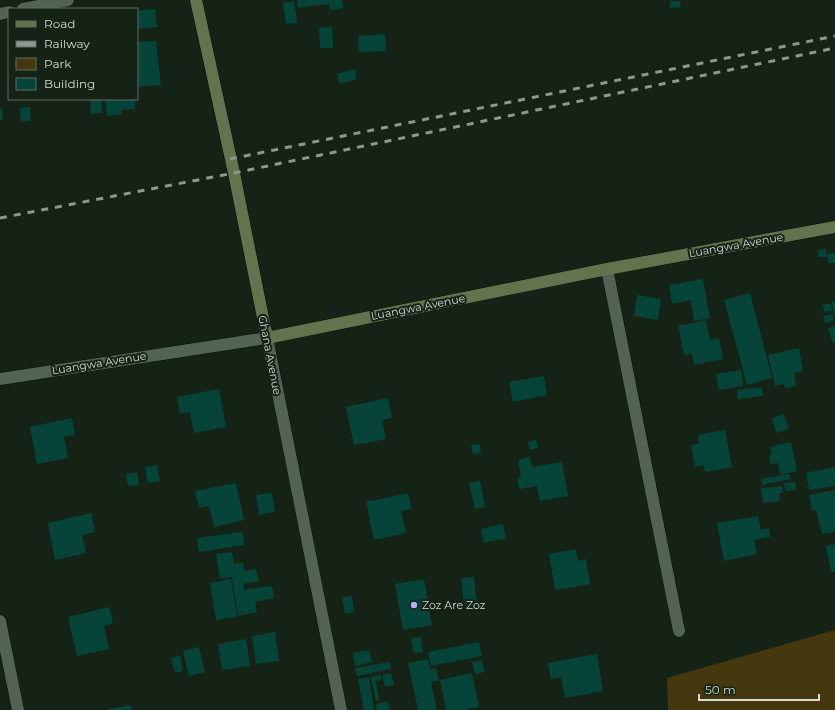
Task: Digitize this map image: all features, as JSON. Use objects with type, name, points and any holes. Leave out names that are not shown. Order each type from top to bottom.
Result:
[{"type":"main road","name":"Ghana Avenue","points":[[196,0],[234,173],[267,338]]},
{"type":"main road","name":"Luangwa Avenue","points":[[267,338],[607,269],[835,227]]},
{"type":"street","points":[[28,8],[68,0]]},
{"type":"street","points":[[607,269],[679,631]]},
{"type":"street","name":"Luangwa Avenue","points":[[0,378],[267,338]]},
{"type":"street","name":"Ghana Avenue","points":[[267,338],[341,710]]},
{"type":"street","points":[[0,621],[18,710]]},
{"type":"green space","points":[[835,630],[835,710],[668,710],[667,678]]},
{"type":"building","points":[[297,0],[342,0],[343,8],[330,10],[329,4],[298,8]]},
{"type":"building","points":[[294,1],[297,23],[286,24],[283,3]]},
{"type":"building","points":[[670,1],[680,1],[681,7],[670,8]]},
{"type":"building","points":[[155,9],[157,27],[138,29],[138,11]]},
{"type":"building","points":[[332,27],[333,48],[320,48],[319,28]]},
{"type":"building","points":[[385,34],[386,51],[359,52],[358,36]]},
{"type":"building","points":[[156,41],[161,85],[138,87],[138,42]]},
{"type":"building","points":[[355,69],[355,80],[340,84],[337,74]]},
{"type":"building","points":[[90,100],[101,100],[102,113],[91,114]]},
{"type":"building","points":[[105,100],[136,100],[135,109],[121,110],[122,114],[107,116]]},
{"type":"building","points":[[30,107],[31,121],[21,122],[20,108]]},
{"type":"building","points":[[0,108],[2,108],[3,120],[0,120]]},
{"type":"building","points":[[826,249],[826,257],[818,257],[818,250]]},
{"type":"building","points":[[835,253],[835,263],[828,263],[827,254]]},
{"type":"building","points":[[703,279],[710,318],[694,321],[691,300],[672,304],[669,285]]},
{"type":"building","points":[[750,293],[772,378],[747,385],[724,300]]},
{"type":"building","points":[[637,295],[661,299],[658,320],[634,316]]},
{"type":"building","points":[[832,301],[835,301],[835,315],[834,315]]},
{"type":"building","points":[[823,304],[831,304],[832,311],[824,312]]},
{"type":"building","points":[[833,314],[834,321],[825,323],[823,316]]},
{"type":"building","points":[[706,320],[710,340],[719,338],[723,359],[694,365],[692,354],[684,355],[678,326]]},
{"type":"building","points":[[835,326],[835,342],[833,343],[828,328]]},
{"type":"building","points":[[799,348],[803,371],[794,373],[796,386],[785,388],[784,384],[775,386],[768,355]]},
{"type":"building","points":[[741,370],[743,386],[719,390],[716,374]]},
{"type":"building","points":[[544,376],[547,395],[513,402],[509,382]]},
{"type":"building","points":[[762,387],[763,396],[738,399],[737,390]]},
{"type":"building","points":[[219,389],[226,427],[194,433],[190,412],[180,414],[177,397]]},
{"type":"building","points":[[388,398],[392,418],[382,420],[386,439],[354,445],[346,407]]},
{"type":"building","points":[[784,414],[789,429],[776,433],[772,418]]},
{"type":"building","points":[[72,418],[75,435],[64,437],[68,458],[37,464],[30,427]]},
{"type":"building","points":[[725,430],[732,467],[705,472],[704,465],[695,467],[691,445],[699,444],[698,435]]},
{"type":"building","points":[[536,439],[538,448],[530,450],[528,442]]},
{"type":"building","points":[[791,442],[797,471],[780,475],[778,463],[771,464],[769,455],[772,455],[770,447]]},
{"type":"building","points":[[480,444],[481,453],[473,454],[471,445]]},
{"type":"building","points":[[530,457],[532,467],[562,462],[568,496],[540,501],[537,486],[519,489],[517,477],[521,478],[518,460]]},
{"type":"building","points":[[157,465],[160,481],[148,483],[145,467]]},
{"type":"building","points":[[835,467],[835,486],[809,490],[806,473]]},
{"type":"building","points":[[137,472],[139,485],[128,486],[126,474]]},
{"type":"building","points":[[789,474],[791,479],[762,485],[761,479]]},
{"type":"building","points":[[480,481],[485,507],[475,509],[469,483]]},
{"type":"building","points":[[795,482],[796,490],[785,491],[784,483]]},
{"type":"building","points":[[236,483],[244,520],[214,527],[209,506],[199,508],[195,491]]},
{"type":"building","points":[[782,486],[783,493],[779,493],[780,501],[763,503],[761,488]]},
{"type":"building","points":[[835,490],[835,532],[822,534],[816,510],[812,511],[809,495]]},
{"type":"building","points":[[272,493],[275,512],[259,515],[256,495]]},
{"type":"building","points":[[408,493],[412,509],[401,511],[406,533],[374,540],[366,502]]},
{"type":"building","points":[[91,513],[95,532],[82,535],[86,553],[55,560],[48,523]]},
{"type":"building","points":[[758,516],[761,530],[769,528],[770,537],[754,540],[757,554],[724,561],[717,523]]},
{"type":"building","points":[[503,524],[506,538],[484,543],[481,529]]},
{"type":"building","points":[[243,532],[244,545],[199,552],[197,538]]},
{"type":"building","points":[[835,544],[835,572],[831,572],[826,546]]},
{"type":"building","points":[[576,549],[578,561],[586,559],[590,584],[555,590],[549,554]]},
{"type":"building","points":[[232,552],[234,564],[243,562],[244,571],[256,569],[259,581],[243,584],[244,590],[272,586],[274,598],[255,602],[257,612],[238,616],[232,577],[220,579],[216,554]]},
{"type":"building","points":[[474,577],[477,604],[464,605],[461,578]]},
{"type":"building","points":[[231,579],[237,617],[216,620],[210,583]]},
{"type":"building","name":"Zoz Are Zoz","points":[[424,579],[432,625],[403,630],[395,584]]},
{"type":"building","points":[[352,596],[354,612],[345,614],[342,598]]},
{"type":"building","points":[[109,607],[113,623],[104,626],[109,649],[77,656],[68,617]]},
{"type":"building","points":[[275,632],[279,661],[256,664],[252,636]]},
{"type":"building","points":[[421,637],[423,652],[413,653],[411,638]]},
{"type":"building","points":[[246,639],[250,666],[222,670],[218,644]]},
{"type":"building","points":[[479,642],[482,656],[431,666],[428,652]]},
{"type":"building","points":[[199,647],[205,672],[189,676],[183,651]]},
{"type":"building","points":[[369,650],[372,662],[355,666],[353,653]]},
{"type":"building","points":[[597,654],[603,691],[565,698],[561,677],[551,679],[548,663]]},
{"type":"building","points":[[180,656],[183,671],[175,673],[171,658]]},
{"type":"building","points":[[428,659],[430,669],[436,668],[439,681],[431,682],[437,710],[418,710],[408,663]]},
{"type":"building","points":[[482,660],[484,672],[475,674],[472,662]]},
{"type":"building","points":[[390,662],[391,669],[357,676],[355,668]]},
{"type":"building","points":[[391,673],[394,685],[385,687],[382,675]]},
{"type":"building","points":[[472,673],[479,707],[463,710],[446,710],[440,680]]},
{"type":"building","points":[[380,675],[382,680],[376,681],[379,700],[376,701],[371,677]]},
{"type":"building","points":[[369,677],[374,710],[364,710],[358,679]]},
{"type":"building","points":[[388,701],[390,710],[377,710],[376,704]]},
{"type":"building","points":[[131,705],[132,710],[108,710],[108,709]]},
{"type":"railway","points":[[230,159],[835,36]]},
{"type":"railway","points":[[0,218],[234,173],[835,48]]},
{"type":"place","name":"Zoz Are Zoz","points":[[414,605]]}]
